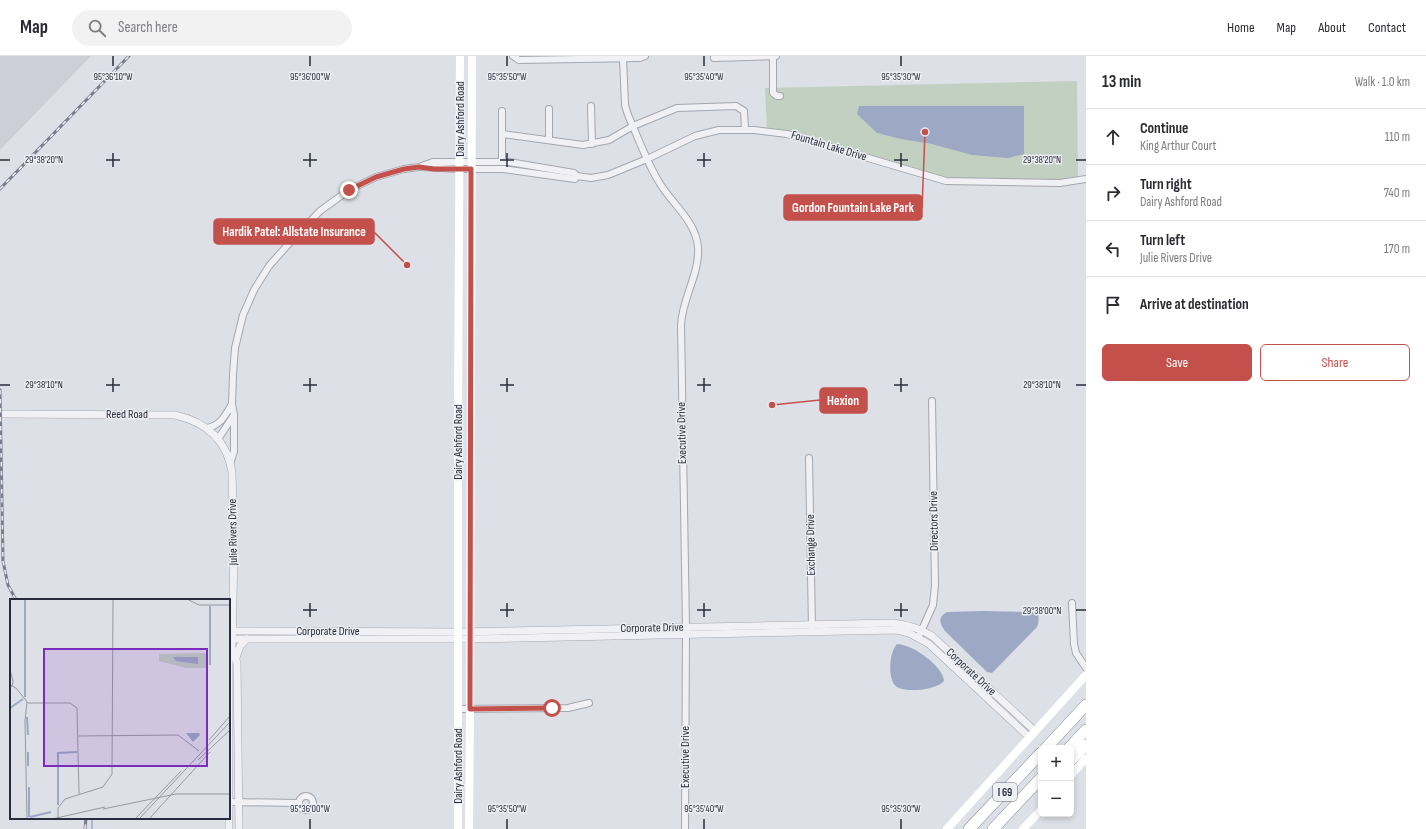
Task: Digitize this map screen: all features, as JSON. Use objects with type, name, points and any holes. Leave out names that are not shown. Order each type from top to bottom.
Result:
[{"type":"highway","points":[[1049,745],[1086,705]]},
{"type":"highway","points":[[1072,745],[1086,730]]},
{"type":"highway","points":[[1074,757],[1086,745]]},
{"type":"highway","name":"I 69","points":[[969,829],[1038,757]]},
{"type":"highway","name":"I 69","points":[[993,829],[1038,781]]},
{"type":"highway","points":[[1026,795],[1038,791]]},
{"type":"main road","name":"Dairy Ashford Road","points":[[458,825],[458,359],[460,56]]},
{"type":"main road","name":"Dairy Ashford Road","points":[[469,825],[472,56]]},
{"type":"main road","points":[[460,94],[472,93]]},
{"type":"main road","points":[[459,262],[471,262]]},
{"type":"main road","points":[[458,359],[471,359]]},
{"type":"main road","points":[[458,413],[471,413]]},
{"type":"main road","points":[[947,829],[1086,675]]},
{"type":"main road","points":[[1074,772],[1086,758]]},
{"type":"main road","points":[[1023,829],[1038,813]]},
{"type":"main road","points":[[458,825],[469,825]]},
{"type":"street","points":[[513,56],[519,60],[640,58],[645,56]]},
{"type":"street","points":[[773,56],[773,93],[780,96]]},
{"type":"street","points":[[714,57],[776,56]]},
{"type":"street","name":"Executive Drive","points":[[623,58],[625,105],[633,126],[659,182],[691,228],[698,247],[696,268],[682,312],[680,325],[686,627],[685,829]]},
{"type":"street","points":[[591,106],[592,144]]},
{"type":"street","points":[[502,134],[583,145],[592,144],[609,140],[633,126],[677,108],[736,106],[744,111],[745,130]]},
{"type":"street","points":[[548,140],[549,109]]},
{"type":"street","points":[[502,111],[502,162]]},
{"type":"street","name":"Fountain Lake Drive","points":[[471,165],[502,162],[574,173],[577,176],[591,178],[608,175],[647,159],[695,136],[719,130],[745,130],[787,134],[946,181],[1060,183],[1086,179]]},
{"type":"street","name":"Julie Rivers Drive","points":[[239,829],[240,802],[236,658],[232,649],[230,635],[234,549],[230,464],[234,451],[232,374],[235,348],[243,315],[254,290],[269,266],[293,238],[320,211],[349,190],[376,177],[404,169],[419,167],[433,162],[460,166],[471,165]]},
{"type":"street","name":"Fountain Lake Drive","points":[[471,165],[576,179],[577,176]]},
{"type":"street","points":[[534,173],[535,166]]},
{"type":"street","name":"Directors Drive","points":[[918,637],[933,605],[935,585],[932,401]]},
{"type":"street","points":[[207,428],[220,422],[225,417],[232,404]]},
{"type":"street","name":"Reed Road","points":[[0,414],[175,415],[190,418],[207,428],[218,439],[223,446],[230,464]]},
{"type":"street","points":[[218,439],[234,415]]},
{"type":"street","name":"Exchange Drive","points":[[809,458],[812,633]]},
{"type":"street","points":[[1072,604],[1074,644],[1076,653],[1086,668]]},
{"type":"street","name":"Corporate Drive","points":[[230,635],[247,639],[348,639],[459,636],[521,630],[893,623],[908,625],[922,630],[932,636],[1032,734]]},
{"type":"street","points":[[521,630],[521,638]]},
{"type":"street","name":"Corporate Drive","points":[[470,635],[521,638],[898,630],[918,637],[929,644],[1032,734]]},
{"type":"street","points":[[348,631],[348,639]]},
{"type":"street","name":"Corporate Drive","points":[[230,635],[348,631],[459,636]]},
{"type":"street","points":[[236,658],[240,646],[247,639]]},
{"type":"street","name":"Julie Rivers Drive","points":[[230,655],[232,649]]},
{"type":"street","points":[[458,709],[568,708],[589,703]]},
{"type":"street","points":[[230,757],[239,758]]},
{"type":"street","name":"Julie Rivers Drive","points":[[230,757],[230,802]]},
{"type":"street","points":[[230,802],[298,803]]},
{"type":"street","name":"Julie Rivers Drive","points":[[229,819],[229,829]]},
{"type":"shaded area","points":[[0,56],[91,56],[0,150]]},
{"type":"green space","points":[[1077,81],[1078,181],[946,181],[767,131],[765,88]]},
{"type":"water","points":[[859,106],[1024,106],[1024,154],[1008,158],[972,155],[932,144],[877,133],[857,114]]},
{"type":"water","points":[[947,612],[1034,612],[1038,614],[1037,627],[992,673],[987,672],[945,631],[940,621],[942,616]]},
{"type":"water","points":[[897,644],[911,648],[926,657],[938,669],[944,681],[935,687],[921,690],[907,690],[897,687],[894,684],[890,673],[890,666],[892,653]]},
{"type":"waterway","points":[[92,819],[92,829]]},
{"type":"railway","points":[[0,189],[129,56]]},
{"type":"railway","points":[[0,390],[3,561],[8,585],[15,599]]},
{"type":"railway","points":[[85,829],[86,819]]},
{"type":"place","name":"Gordon Fountain Lake Park","points":[[925,132]]},
{"type":"place","name":"Hardik Patel: Allstate Insurance","points":[[407,265]]},
{"type":"place","name":"Hexion","points":[[772,405]]},
{"type":"route","points":[[349,190],[376,177],[404,169],[419,167],[434,169],[471,169],[470,709],[552,708]]}]
